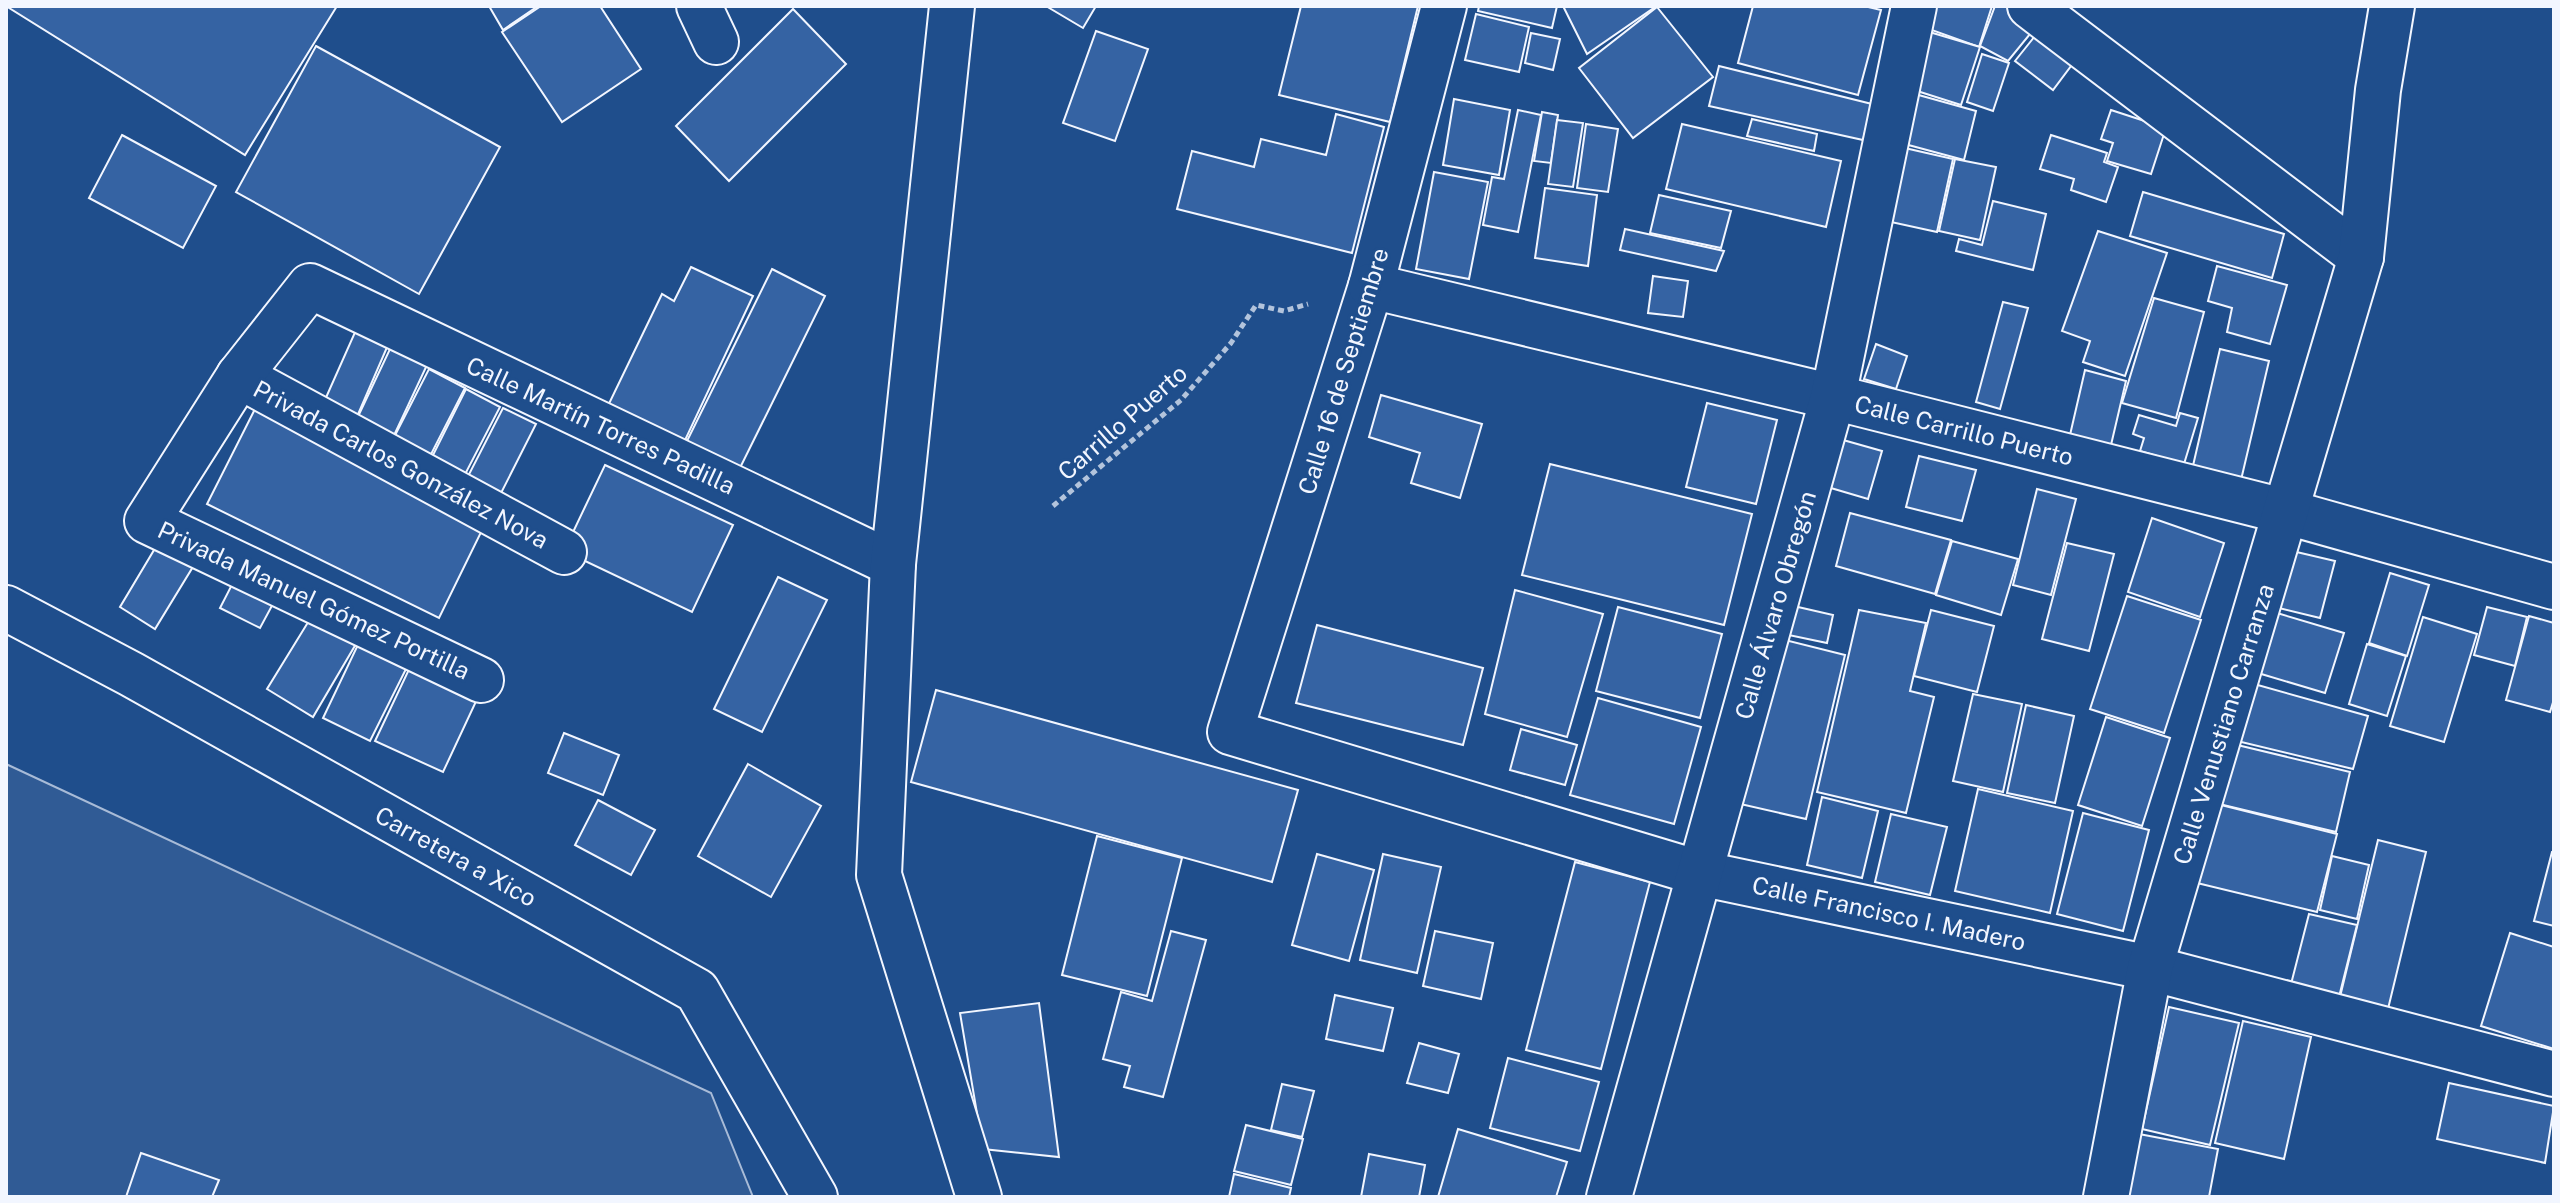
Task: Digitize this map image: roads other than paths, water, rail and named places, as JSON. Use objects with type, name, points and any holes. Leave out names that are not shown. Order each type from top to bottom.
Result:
[{"type":"street","points":[[952,6],[893,564],[879,875],[979,1197]]},
{"type":"street","name":"Calle 16 de Septiembre","points":[[1230,732],[1371,286],[1444,6]]},
{"type":"street","name":"Calle Álvaro Obregón","points":[[1609,1197],[1833,397],[1914,6]]},
{"type":"street","points":[[2030,6],[2361,257]]},
{"type":"street","name":"Calle Venustiano Carranza","points":[[2106,1197],[2150,968],[2361,257],[2378,90],[2392,6]]},
{"type":"street","name":"Calle Martín Torres Padilla","points":[[239,376],[310,286],[893,564]]},
{"type":"street","name":"Calle Carrillo Puerto","points":[[1371,286],[1833,397],[2287,512],[2554,587]]},
{"type":"street","name":"Privada Manuel Gómez Portilla","points":[[239,376],[147,521],[481,680]]},
{"type":"street","name":"Privada Carlos González Nova","points":[[239,376],[564,552]]},
{"type":"street","name":"Carretera a Xico","points":[[6,608],[131,674],[697,991],[815,1197]]},
{"type":"street","name":"Calle Francisco I. Madero","points":[[1230,732],[1699,873],[2150,968],[2554,1074]]}]
